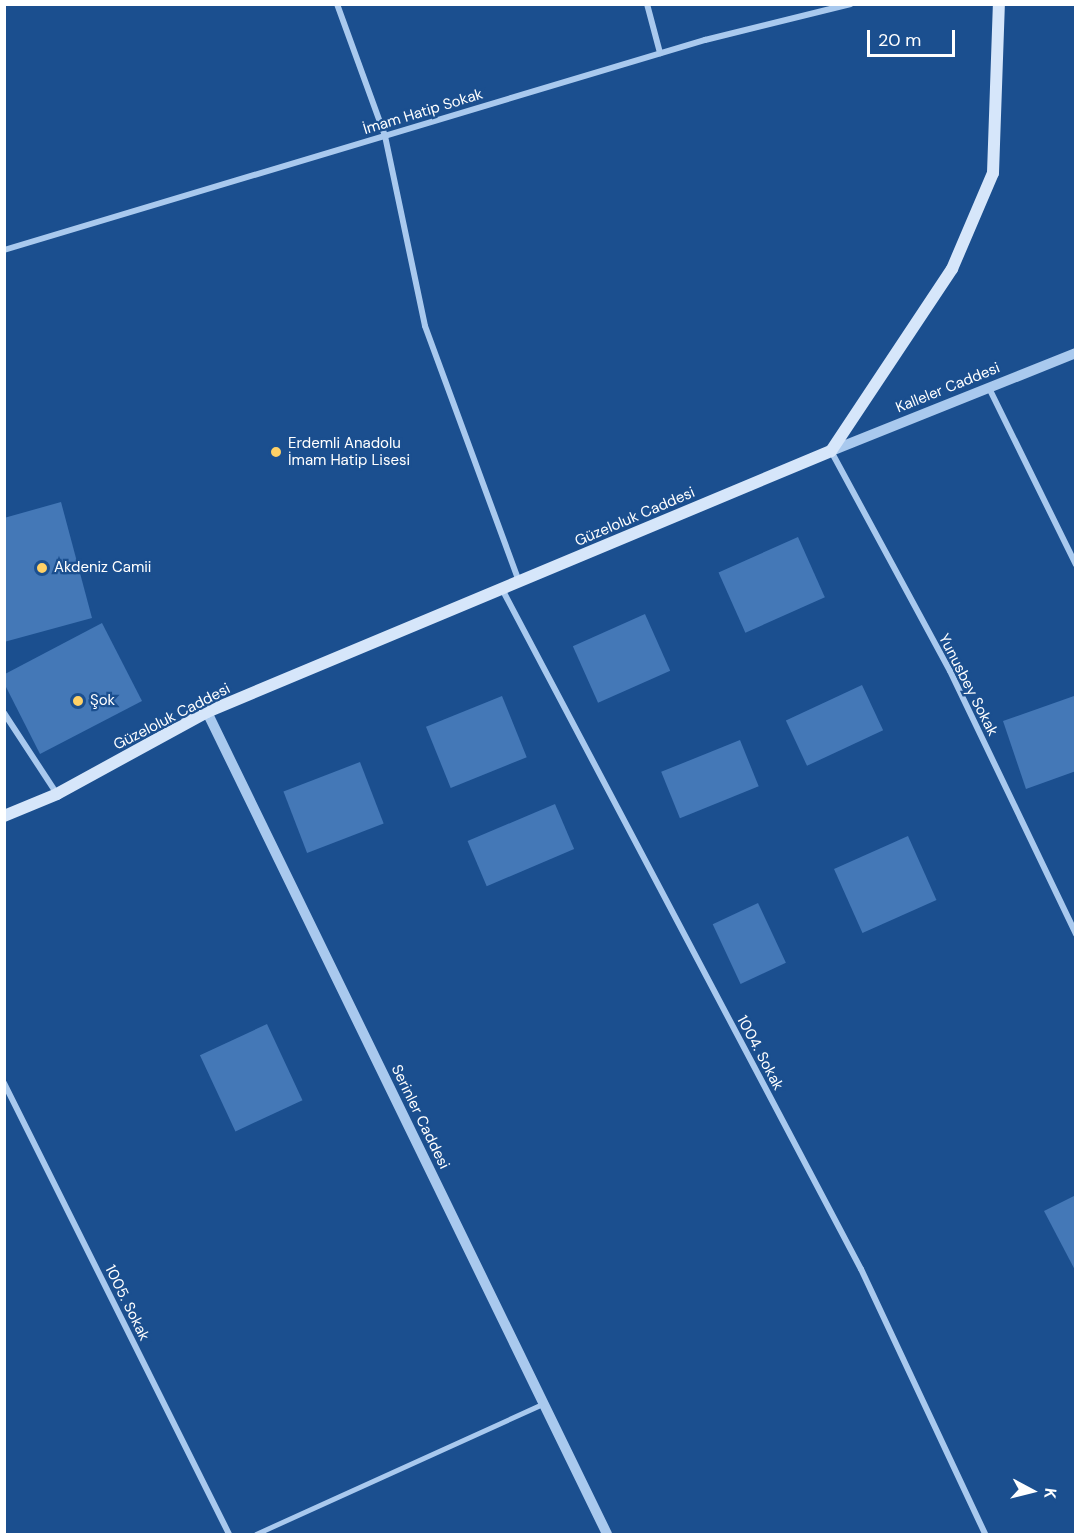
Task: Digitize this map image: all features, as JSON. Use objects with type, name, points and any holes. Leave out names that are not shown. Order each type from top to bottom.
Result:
[{"type":"main road","points":[[831,451],[952,269],[993,173],[999,4]]},
{"type":"main road","name":"Güzeloluk Caddesi","points":[[4,816],[57,794],[207,712],[831,451]]},
{"type":"street","points":[[337,4],[385,136],[425,326],[519,582]]},
{"type":"street","points":[[647,4],[660,53]]},
{"type":"street","name":"İmam Hatip Sokak","points":[[4,250],[660,53],[851,4]]},
{"type":"street","name":"Kalleler Caddesi","points":[[831,451],[1076,353]]},
{"type":"street","points":[[989,388],[1076,565]]},
{"type":"street","name":"Yunusbey Sokak","points":[[831,451],[950,671],[1076,934]]},
{"type":"street","name":"1004. Sokak","points":[[502,589],[861,1269],[985,1534]]},
{"type":"street","name":"Serinler Caddesi","points":[[207,712],[607,1534]]},
{"type":"street","points":[[4,713],[57,794]]},
{"type":"street","name":"1005. Sokak","points":[[4,1083],[229,1534]]},
{"type":"lane","points":[[256,1534],[543,1404]]},
{"type":"building","name":"Akdeniz Camii","points":[[61,502],[92,618],[4,642],[4,518]]},
{"type":"building","points":[[798,537],[825,597],[745,633],[719,572]]},
{"type":"building","points":[[645,614],[670,671],[598,703],[573,646]]},
{"type":"building","points":[[102,623],[142,701],[40,754],[5,685],[5,674]]},
{"type":"building","points":[[862,685],[883,730],[807,766],[786,720]]},
{"type":"building","points":[[502,696],[527,757],[451,788],[426,727]]},
{"type":"building","points":[[1074,696],[1076,771],[1026,789],[1003,721]]},
{"type":"building","points":[[740,740],[759,786],[680,818],[661,772]]},
{"type":"building","points":[[360,762],[384,824],[307,853],[283,791]]},
{"type":"building","points":[[555,804],[574,849],[487,886],[468,841]]},
{"type":"building","points":[[908,836],[936,900],[862,933],[834,869]]},
{"type":"building","points":[[758,903],[786,963],[741,984],[713,924]]},
{"type":"building","points":[[267,1024],[302,1100],[235,1131],[200,1055]]},
{"type":"building","points":[[1076,1195],[1076,1272],[1044,1211]]},
{"type":"place","name":"Erdemli Anadolu İmam Hatip Lisesi","points":[[276,452]]},
{"type":"place","name":"Akdeniz Camii","points":[[42,568]]},
{"type":"place","name":"Şok","points":[[78,701]]}]
